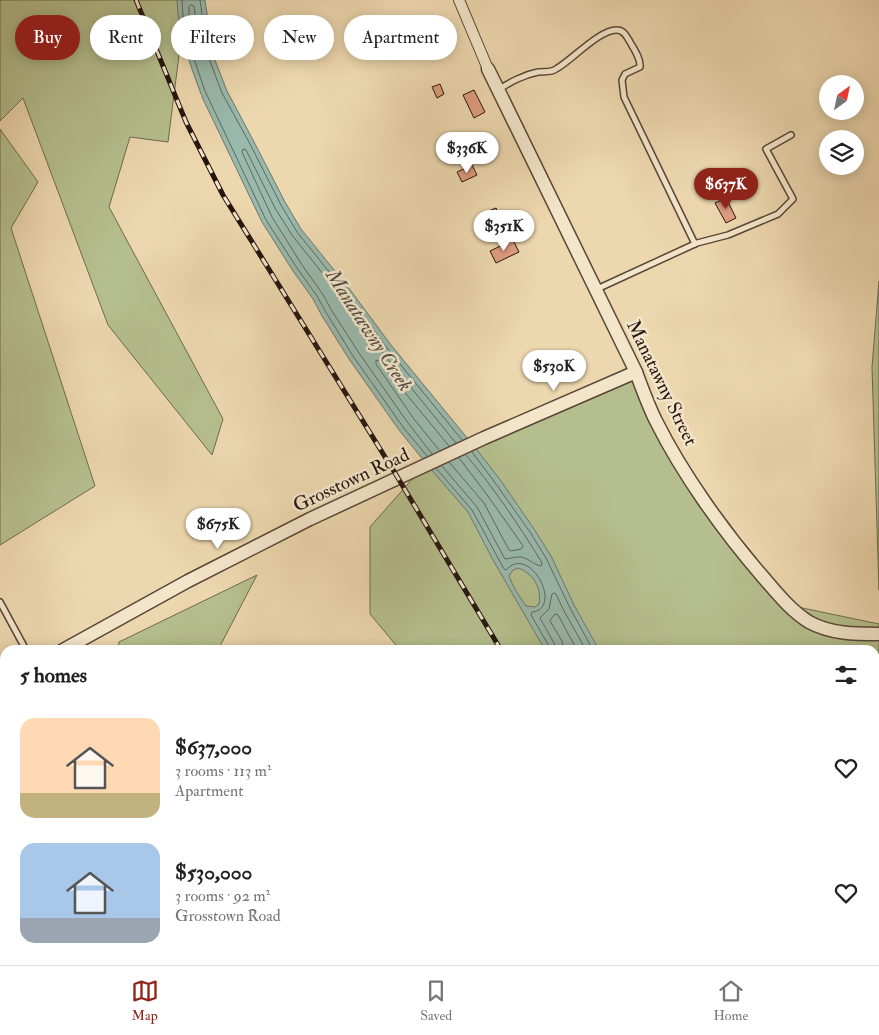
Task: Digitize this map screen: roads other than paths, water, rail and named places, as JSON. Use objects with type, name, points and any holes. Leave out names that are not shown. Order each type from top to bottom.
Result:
[{"type":"street","points":[[459,0],[488,69]]},
{"type":"street","name":"Manatawny Street","points":[[488,69],[636,372],[656,420],[700,495],[748,559],[788,605],[809,622],[830,631],[854,634],[879,634]]},
{"type":"street","name":"Grosstown Road","points":[[73,645],[188,581],[310,519],[484,438],[636,372]]},
{"type":"lane","points":[[498,89],[523,76],[538,72],[554,71],[582,48],[608,32],[618,30],[623,32],[641,62],[640,67],[625,74],[622,80],[624,97],[695,244]]},
{"type":"lane","points":[[596,289],[695,244],[728,235],[778,214],[792,199],[766,149],[791,135]]},
{"type":"lane","points":[[0,602],[23,645]]},
{"type":"water","points":[[177,0],[205,0],[207,15],[178,15]]},
{"type":"water","name":"Manatawny Creek","points":[[189,60],[215,60],[227,91],[301,229],[391,345],[501,481],[551,556],[574,605],[596,645],[542,645],[493,560],[468,512],[399,430],[349,359],[313,299],[262,222],[202,97]],"holes":[[[518,568],[532,577],[538,587],[540,598],[539,604],[535,607],[526,606],[509,576],[513,570]]]},
{"type":"railway","points":[[136,0],[186,122],[223,195],[395,473],[498,645]]}]
